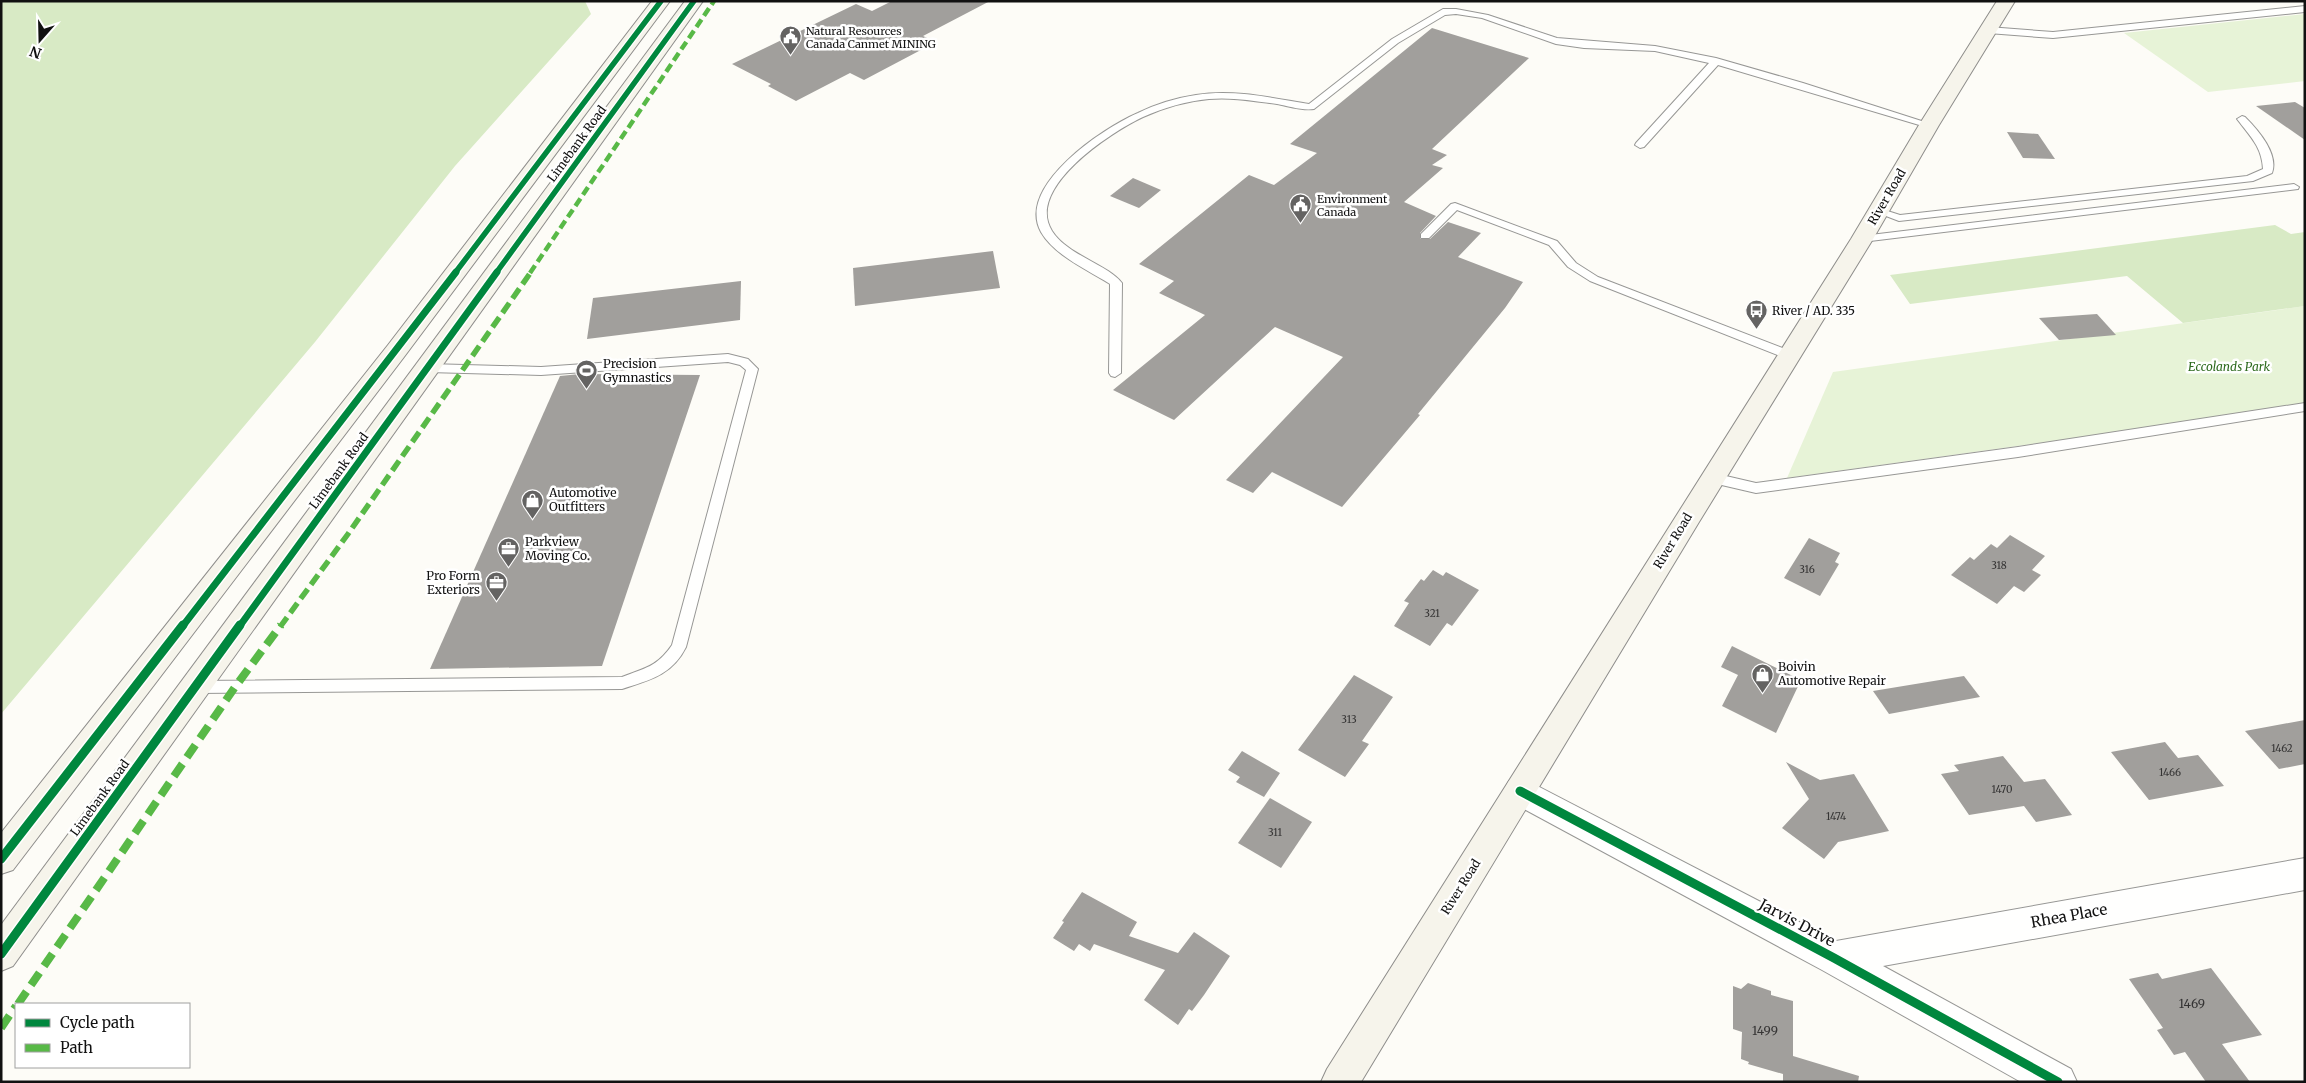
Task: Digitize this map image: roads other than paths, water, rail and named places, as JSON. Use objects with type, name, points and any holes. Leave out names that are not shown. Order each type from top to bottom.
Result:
[{"type":"main road","name":"Limebank Road","points":[[1,859],[402,343],[662,1]]},
{"type":"main road","name":"Limebank Road","points":[[1,954],[694,1]]},
{"type":"main road","name":"River Road","points":[[1340,1082],[1862,239],[1929,125],[2006,1]]},
{"type":"street","name":"Jarvis Drive","points":[[1520,791],[1834,958],[2058,1082]]},
{"type":"street","name":"Rhea Place","points":[[1834,958],[2305,874]]},
{"type":"lane","points":[[1988,30],[2053,35],[2305,9]]},
{"type":"lane","points":[[1115,372],[1116,283],[1060,245],[1046,230],[1042,221],[1042,202],[1045,193],[1055,179],[1110,132],[1139,116],[1167,104],[1217,96],[1311,107],[1395,41],[1432,17],[1450,10],[1474,14],[1536,36],[1566,43],[1651,47],[1716,61],[1929,125]]},
{"type":"lane","points":[[1640,145],[1716,61]]},
{"type":"lane","points":[[1878,211],[1899,218],[2249,179],[2268,171],[2268,156],[2258,136],[2242,119]]},
{"type":"lane","points":[[1862,239],[2294,187]]},
{"type":"lane","points":[[1425,236],[1455,206],[1553,243],[1572,265],[1594,279],[1789,355]]},
{"type":"lane","points":[[195,687],[622,683],[652,672],[668,663],[679,647],[752,369],[744,362],[728,358],[541,372],[428,368]]},
{"type":"lane","points":[[1713,478],[1756,488],[2018,452],[2305,407]]},
{"type":"place","name":"Natural Resources Canada Canmet MINING","points":[[790,56]]},
{"type":"place","name":"Environment Canada","points":[[1301,224]]},
{"type":"place","name":"River / AD. 335","points":[[1756,330]]},
{"type":"place","name":"Precision Gymnastics","points":[[587,390]]},
{"type":"place","name":"Automotive Outfitters","points":[[533,519]]},
{"type":"place","name":"Parkview Moving Co.","points":[[509,568]]},
{"type":"place","name":"Pro Form Exteriors","points":[[496,602]]},
{"type":"place","name":"Boivin Automotive Repair","points":[[1762,693]]},
{"type":"park label","name":"Eccolands Park","points":[[2229,367]]}]
